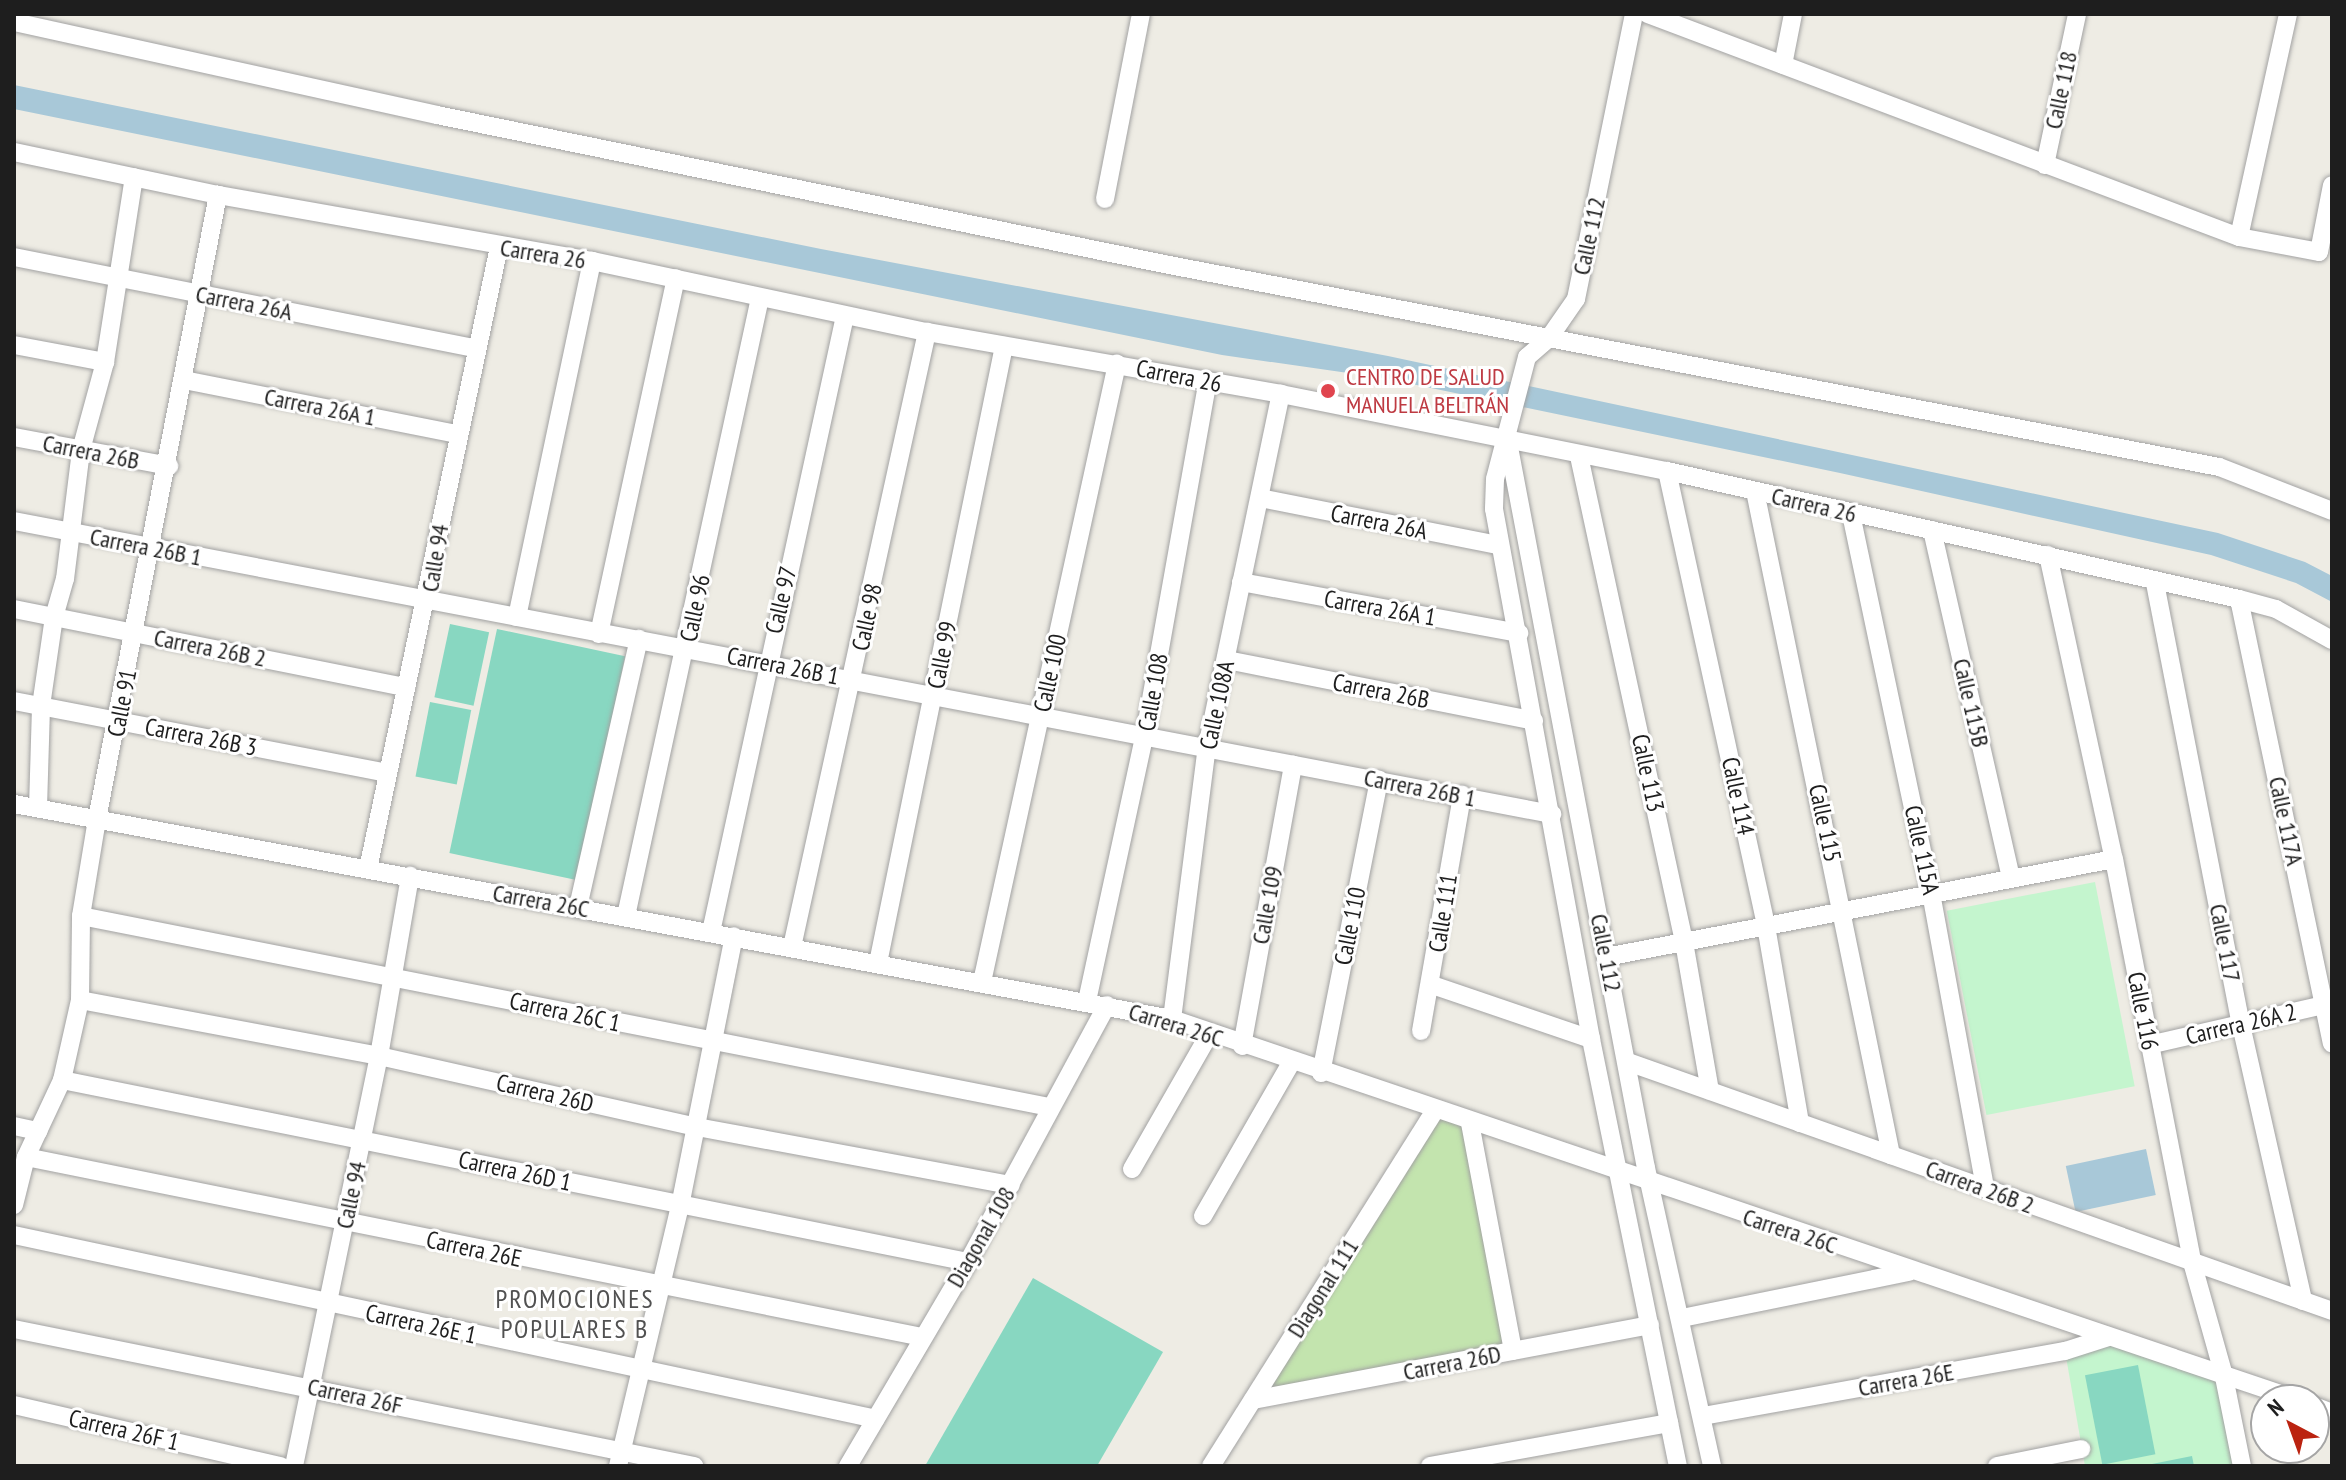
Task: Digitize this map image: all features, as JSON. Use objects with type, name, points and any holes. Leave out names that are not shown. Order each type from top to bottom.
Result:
[{"type":"street","points":[[1105,199],[1141,14]]},
{"type":"street","name":"Calle 112","points":[[1634,14],[1576,299],[1549,338],[1527,357],[1495,479],[1498,545],[1519,633],[1591,1039],[1678,1466]]},
{"type":"street","points":[[1648,14],[2239,237],[2319,252],[2332,185]]},
{"type":"street","points":[[1783,65],[1793,14]]},
{"type":"street","name":"Calle 118","points":[[2045,165],[2077,14]]},
{"type":"street","points":[[2239,237],[2288,14]]},
{"type":"street","points":[[14,22],[483,125],[1549,338],[2219,467],[2332,511]]},
{"type":"street","name":"Carrera 26","points":[[14,152],[218,195],[592,261],[927,332],[1509,433],[1579,456],[1667,471],[2048,555],[2155,583],[2239,599],[2276,609],[2332,640]]},
{"type":"street","points":[[38,808],[41,706],[54,617],[72,533],[81,450],[105,362],[114,276],[134,177]]},
{"type":"street","name":"Calle 91","points":[[14,1205],[26,1157],[62,1080],[80,1000],[81,916],[97,819],[169,466],[218,195]]},
{"type":"street","name":"Calle 94","points":[[368,869],[406,687],[427,604],[457,434],[499,247]]},
{"type":"street","name":"Carrera 26A","points":[[14,257],[475,348]]},
{"type":"street","points":[[517,617],[592,261]]},
{"type":"street","points":[[599,634],[676,278]]},
{"type":"street","name":"Calle 96","points":[[626,916],[760,298]]},
{"type":"street","name":"Calle 97","points":[[711,932],[767,663],[845,316]]},
{"type":"street","name":"Calle 98","points":[[792,947],[854,679],[927,332]]},
{"type":"street","points":[[14,345],[105,362]]},
{"type":"street","name":"Calle 99","points":[[878,963],[1004,346]]},
{"type":"street","name":"Calle 100","points":[[982,982],[1117,364]]},
{"type":"street","name":"Carrera 26A 1","points":[[184,380],[457,434]]},
{"type":"street","name":"Calle 108","points":[[1087,1001],[1145,733],[1208,381]]},
{"type":"street","name":"Calle 108A","points":[[1172,1019],[1207,747],[1281,394]]},
{"type":"street","name":"Calle 112","points":[[1509,433],[1650,1183],[1712,1466]]},
{"type":"street","name":"Carrera 26B","points":[[14,437],[169,466]]},
{"type":"street","name":"Calle 113","points":[[1579,456],[1684,942],[1710,1091]]},
{"type":"street","name":"Calle 114","points":[[1667,471],[1766,926],[1800,1123]]},
{"type":"street","name":"Calle 115","points":[[1755,491],[1891,1155]]},
{"type":"street","name":"Carrera 26A","points":[[1260,498],[1498,545]]},
{"type":"street","name":"Calle 115A","points":[[1851,514],[1931,893],[1985,1188]]},
{"type":"street","name":"Carrera 26B 1","points":[[14,521],[427,604],[517,617],[1145,733],[1293,765],[1552,814]]},
{"type":"street","name":"Calle 115B","points":[[1932,530],[2011,877]]},
{"type":"street","name":"Calle 116","points":[[2048,555],[2114,859],[2192,1262],[2223,1372],[2242,1466]]},
{"type":"street","name":"Carrera 26A 1","points":[[1241,582],[1519,633]]},
{"type":"street","name":"Calle 117","points":[[2155,583],[2241,1025],[2303,1301]]},
{"type":"street","name":"Calle 117A","points":[[2239,599],[2328,1003],[2332,1043]]},
{"type":"street","name":"Carrera 26B 2","points":[[14,609],[406,687]]},
{"type":"street","points":[[578,907],[639,639]]},
{"type":"street","name":"Carrera 26B","points":[[1227,660],[1534,721]]},
{"type":"street","name":"Carrera 26B 3","points":[[14,701],[388,773]]},
{"type":"street","name":"Calle 109","points":[[1242,1046],[1293,765]]},
{"type":"street","name":"Calle 110","points":[[1321,1073],[1379,780]]},
{"type":"street","name":"Calle 111","points":[[1421,1031],[1432,985],[1462,795]]},
{"type":"street","name":"Carrera 26C","points":[[14,804],[1172,1019],[1291,1063],[2255,1384]]},
{"type":"street","points":[[1606,957],[2114,859]]},
{"type":"street","name":"Calle 94","points":[[294,1466],[395,975],[410,876]]},
{"type":"street","name":"Carrera 26C 1","points":[[81,916],[395,975],[709,1043],[1049,1107]]},
{"type":"street","points":[[619,1459],[680,1206],[697,1127],[709,1043],[734,936]]},
{"type":"street","points":[[1432,985],[1591,1039]]},
{"type":"street","name":"Carrera 26D","points":[[80,1000],[379,1056],[697,1127],[1011,1185]]},
{"type":"street","name":"Carrera 26A 2","points":[[2149,1045],[2328,1003]]},
{"type":"street","name":"Diagonal 108","points":[[848,1466],[968,1262],[1011,1185],[1049,1107],[1107,1005]]},
{"type":"street","points":[[1132,1169],[1210,1033]]},
{"type":"street","name":"Carrera 26B 2","points":[[1628,1062],[2332,1311]]},
{"type":"street","points":[[1203,1216],[1291,1063]]},
{"type":"street","name":"Carrera 26D 1","points":[[62,1080],[968,1262]]},
{"type":"street","name":"Diagonal 111","points":[[1211,1466],[1435,1110]]},
{"type":"street","points":[[1470,1123],[1513,1351]]},
{"type":"street","points":[[14,1126],[38,1131]]},
{"type":"street","name":"Carrera 26E","points":[[26,1157],[659,1288],[922,1337]]},
{"type":"street","name":"Carrera 26E 1","points":[[14,1235],[876,1419]]},
{"type":"street","points":[[1682,1318],[1911,1271]]},
{"type":"street","name":"Carrera 26D","points":[[1253,1400],[1650,1325]]},
{"type":"street","name":"Carrera 26F","points":[[14,1329],[309,1386],[619,1459],[694,1466]]},
{"type":"street","name":"Carrera 26E","points":[[1703,1416],[2065,1351],[2109,1337]]},
{"type":"street","name":"Carrera 26F 1","points":[[14,1405],[281,1466]]},
{"type":"street","points":[[1430,1466],[1669,1423]]},
{"type":"street","points":[[1997,1466],[2081,1449]]},
{"type":"green space","points":[[450,624],[489,632],[474,706],[434,697]]},
{"type":"green space","points":[[497,629],[625,656],[578,880],[449,853]]},
{"type":"green space","points":[[430,702],[471,710],[457,785],[415,777]]},
{"type":"green space","points":[[2095,882],[2135,1086],[1986,1115],[1947,911]]},
{"type":"green space","points":[[1435,1110],[1470,1123],[1513,1351],[1253,1400]]},
{"type":"green space","points":[[1033,1278],[1163,1352],[1097,1466],[925,1466]]},
{"type":"green space","points":[[2109,1337],[2223,1372],[2242,1466],[2085,1466],[2065,1351]]},
{"type":"green space","points":[[2138,1365],[2155,1454],[2102,1465],[2085,1375]]},
{"type":"green space","points":[[2192,1456],[2194,1466],[2142,1466]]},
{"type":"water","points":[[14,85],[821,249],[1388,356],[2218,533],[2305,562],[2332,576],[2332,602],[2296,583],[2211,555],[1840,473],[1383,378],[1222,355],[14,109]]},
{"type":"water","points":[[2146,1149],[2156,1195],[2076,1212],[2066,1166]]},
{"type":"place","name":"CENTRO DE SALUD MANUELA BELTRÁN","points":[[1328,391]]},
{"type":"district","name":"PROMOCIONES POPULARES B","points":[[575,1314]]}]
